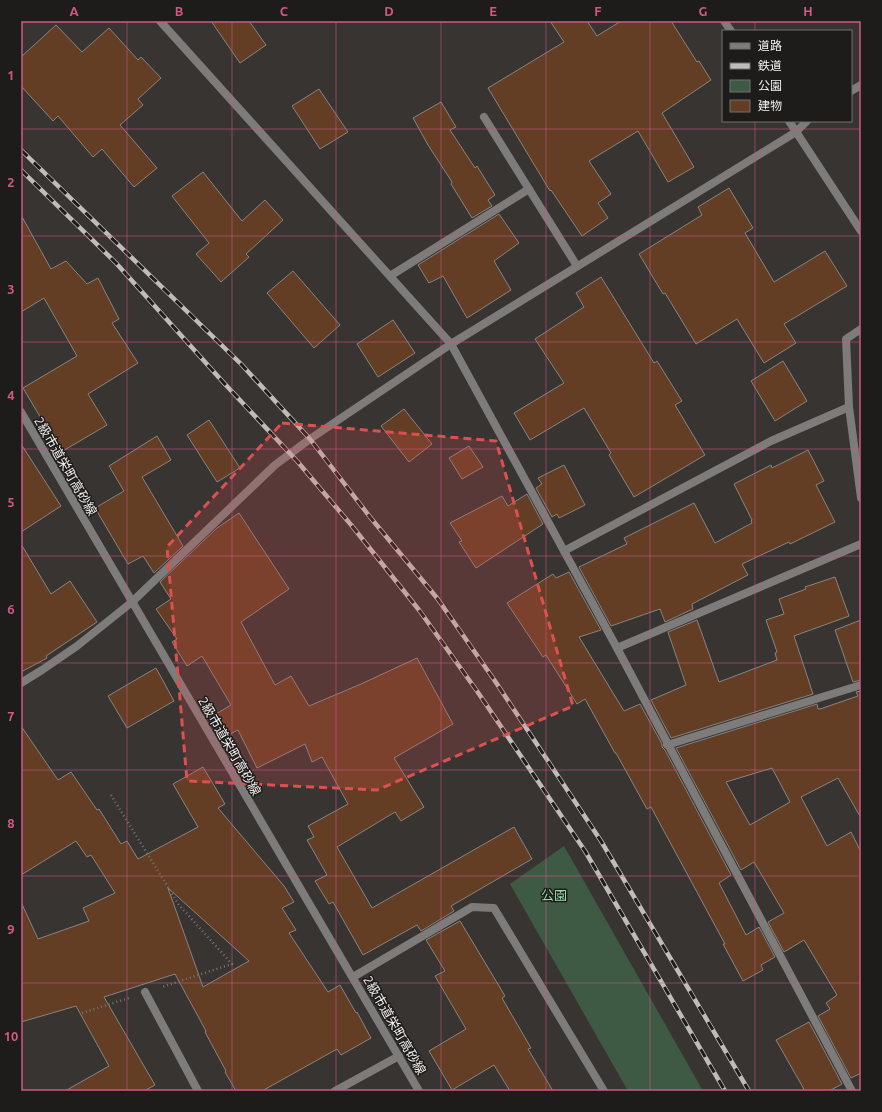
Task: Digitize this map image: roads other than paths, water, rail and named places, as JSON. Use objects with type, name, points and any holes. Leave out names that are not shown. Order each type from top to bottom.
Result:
[{"type":"street","points":[[160,21],[451,344],[617,648],[667,745],[852,1091]]},
{"type":"street","points":[[724,21],[730,30]]},
{"type":"street","points":[[852,90],[861,85]]},
{"type":"street","points":[[484,117],[577,266]]},
{"type":"street","points":[[790,122],[861,231]]},
{"type":"street","points":[[21,683],[77,646],[132,602],[280,461],[310,439],[451,344],[796,132],[806,122]]},
{"type":"street","points":[[390,276],[529,189]]},
{"type":"street","points":[[861,329],[846,339],[849,407],[861,498]]},
{"type":"street","points":[[564,551],[771,440],[849,407]]},
{"type":"street","name":"2級市道栄町高砂線","points":[[21,412],[419,1091]]},
{"type":"street","points":[[617,648],[861,544]]},
{"type":"street","points":[[667,745],[861,685]]},
{"type":"street","points":[[353,977],[472,907],[494,908],[604,1091]]},
{"type":"street","points":[[145,992],[198,1091]]},
{"type":"street","points":[[335,1091],[399,1056]]},
{"type":"railway","points":[[21,150],[241,364],[310,439],[370,517],[437,598],[495,681],[601,841],[749,1091]]},
{"type":"railway","points":[[21,170],[116,263],[223,382],[297,461],[352,526],[419,610],[477,691],[585,851],[725,1091]]},
{"type":"park label","name":"公園","points":[[554,895]]}]
